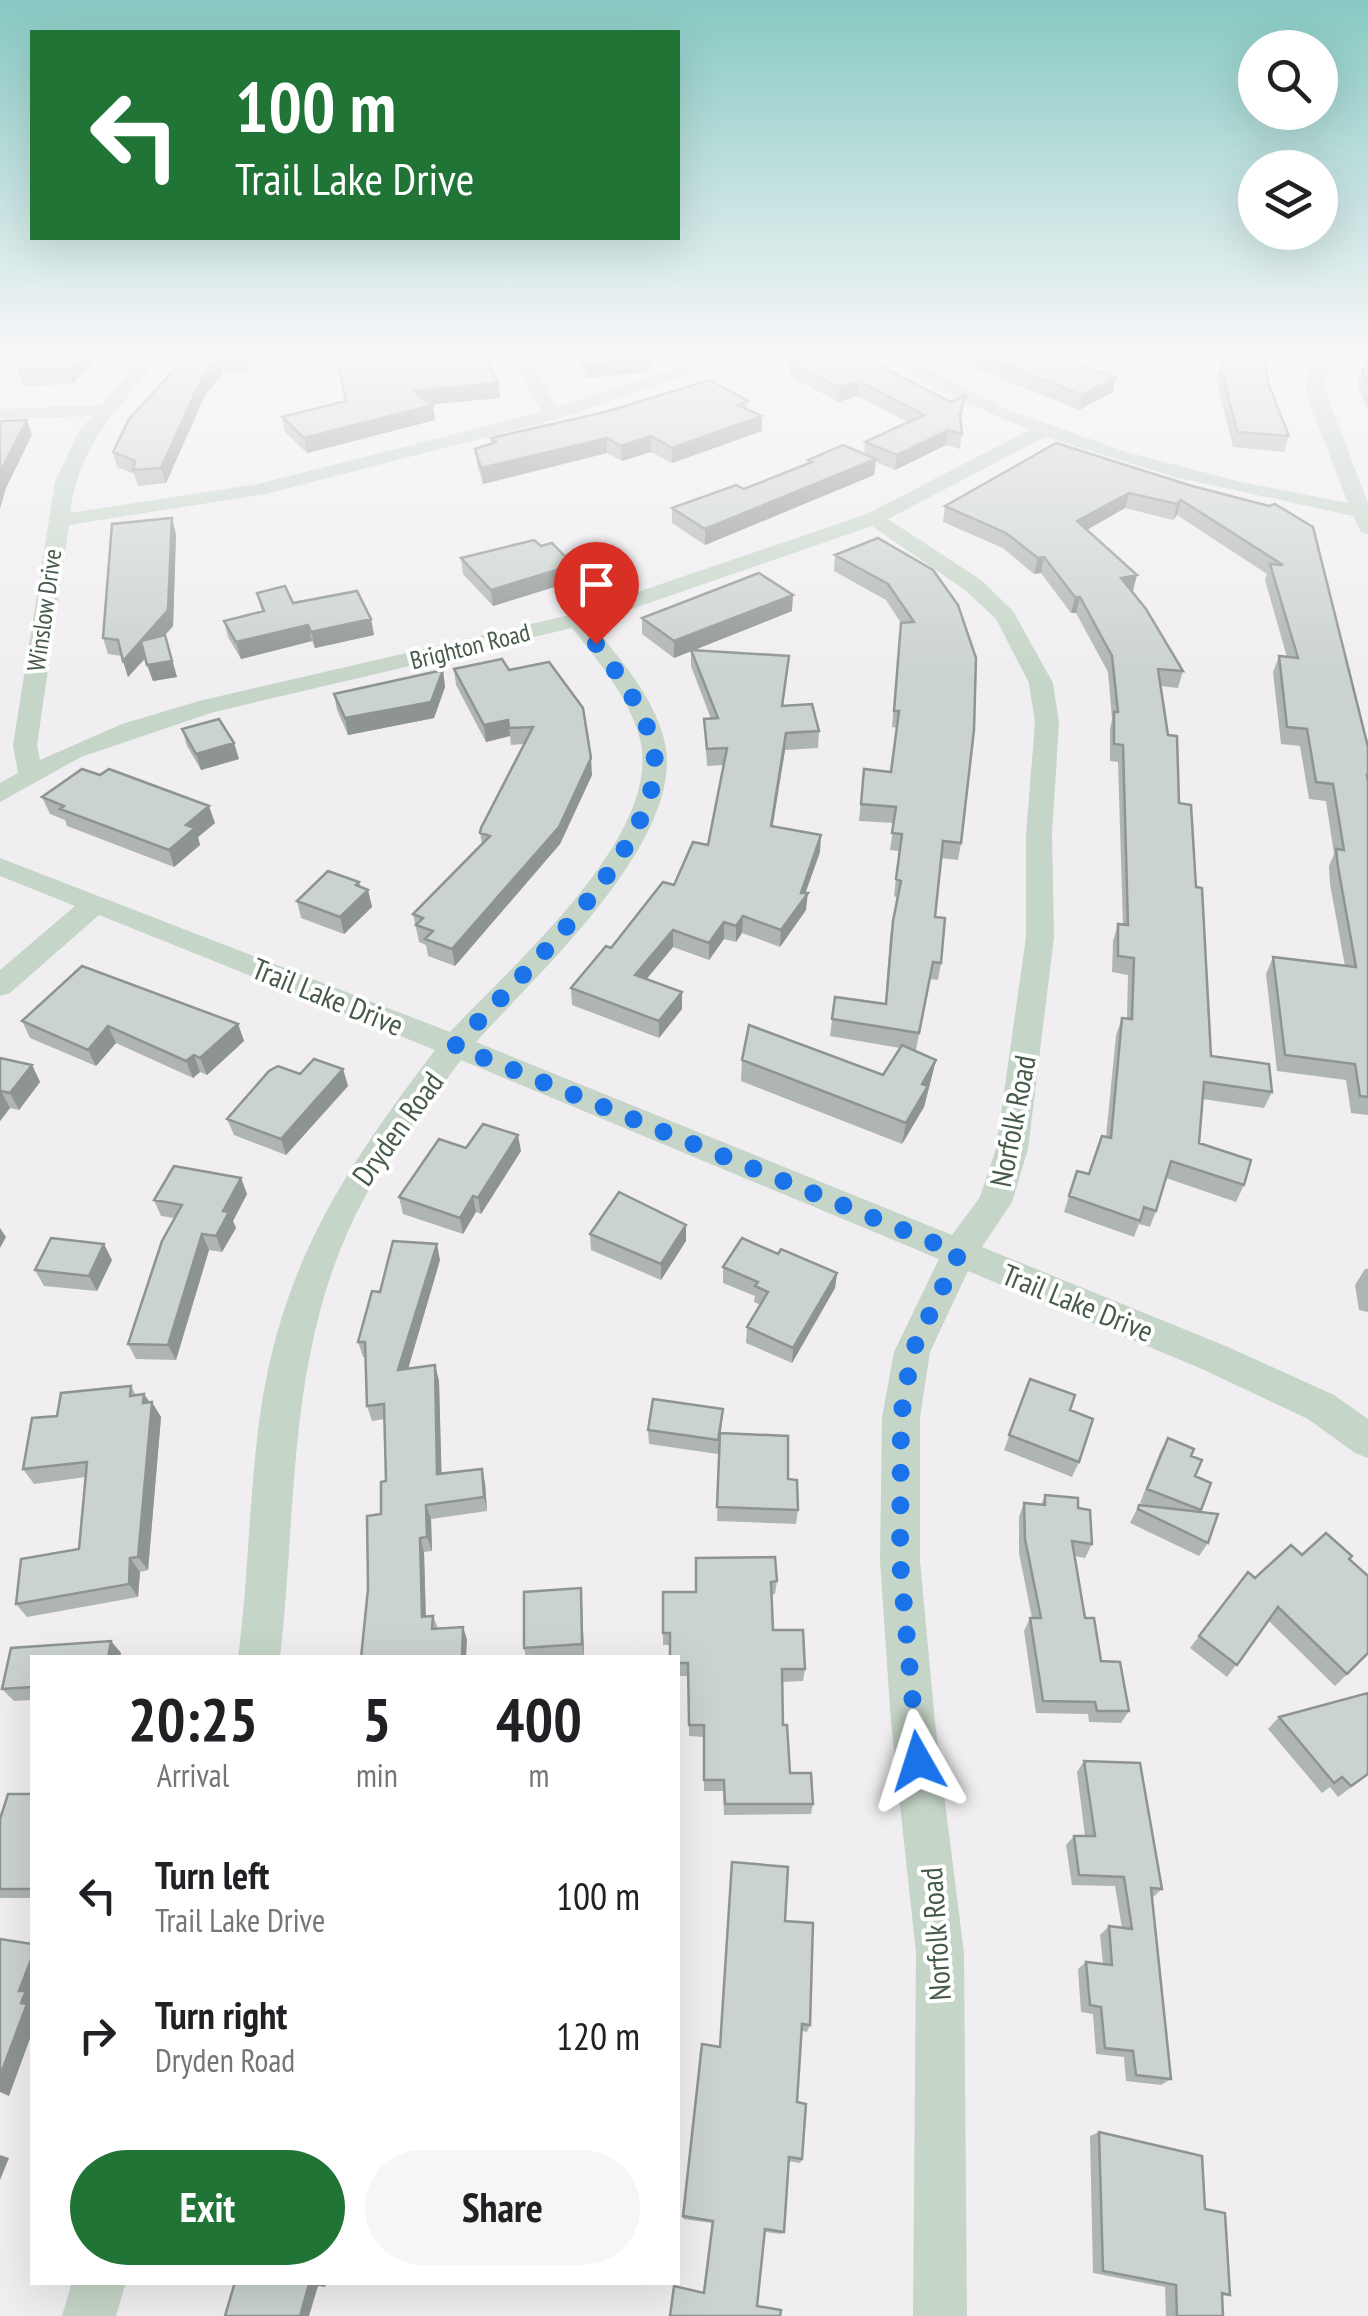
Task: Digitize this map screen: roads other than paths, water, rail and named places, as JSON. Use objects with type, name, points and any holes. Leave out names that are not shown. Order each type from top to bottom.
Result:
[{"type":"street","name":"Winslow Drive","points":[[31,774],[24,745],[57,522],[72,462]]},
{"type":"street","points":[[57,522],[258,490],[367,462]]},
{"type":"street","name":"Brighton Road","points":[[0,794],[72,752],[208,706],[577,620],[874,518],[986,462]]},
{"type":"street","points":[[1153,462],[1366,518]]},
{"type":"street","points":[[1343,462],[1366,518]]},
{"type":"street","name":"Norfolk Road","points":[[874,518],[960,575],[1005,616],[1041,683],[1047,722],[1039,834],[1040,937],[1012,1149],[995,1202],[959,1253],[912,1352],[901,1417],[900,1561],[913,1722],[940,1954],[940,2316]]},
{"type":"street","name":"Dryden Road","points":[[259,1655],[268,1590],[280,1408],[306,1299],[328,1238],[352,1188],[455,1046],[602,885],[646,806],[655,757],[647,728],[614,669],[577,620]]},
{"type":"street","name":"Trail Lake Drive","points":[[0,866],[455,1046],[1274,1384],[1321,1408],[1368,1441]]},
{"type":"street","points":[[0,986],[94,904]]},
{"type":"street","points":[[89,2316],[98,2285]]}]
